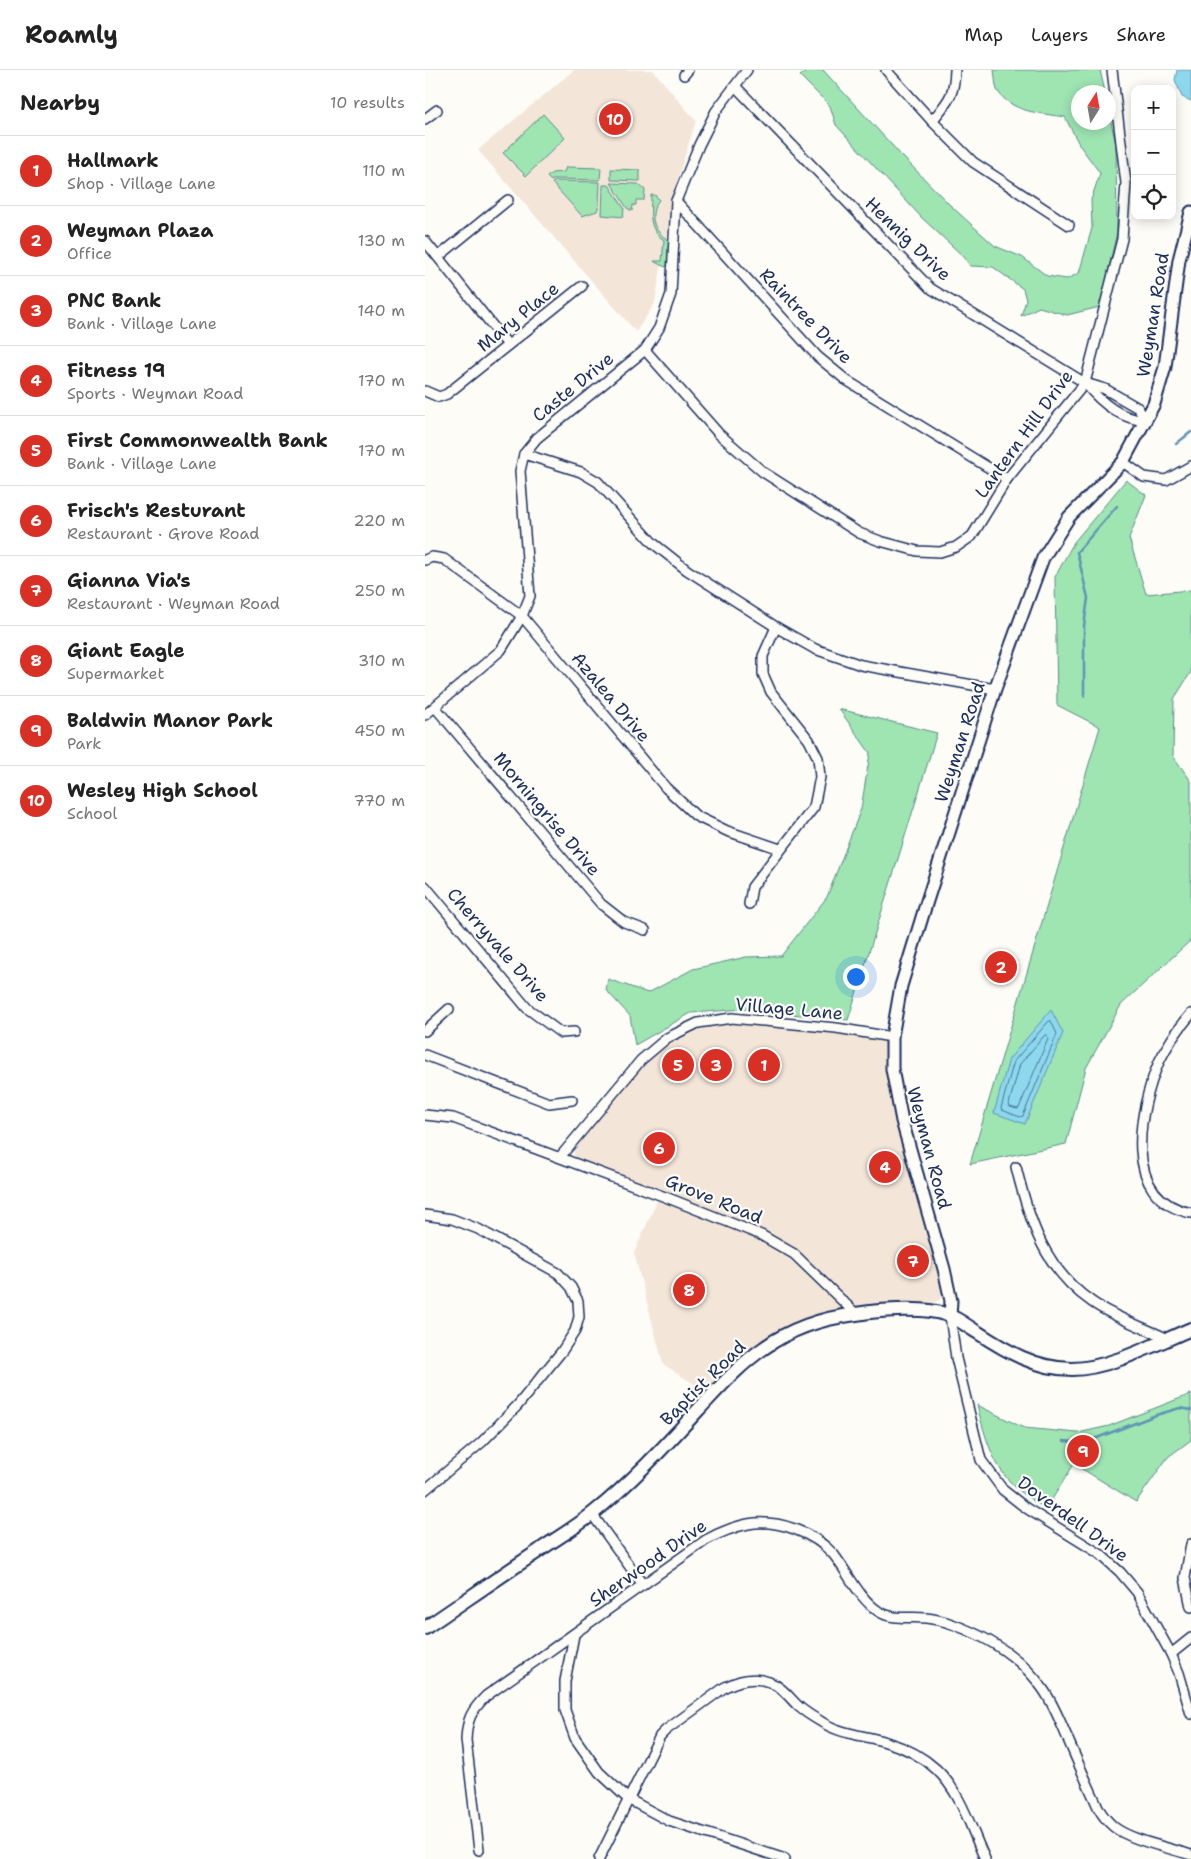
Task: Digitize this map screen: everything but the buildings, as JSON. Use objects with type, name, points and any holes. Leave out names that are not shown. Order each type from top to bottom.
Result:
[{"type":"main road","name":"Baptist Road","points":[[425,1628],[592,1514],[643,1469],[723,1383],[751,1358],[774,1342],[800,1328],[856,1314],[912,1310],[932,1311],[950,1316],[1026,1360],[1055,1368],[1088,1368],[1114,1361],[1191,1329]]},
{"type":"street","name":"Caste Drive","points":[[524,454],[537,438],[645,350],[659,328],[671,294],[676,201],[699,145],[716,111],[747,70]]},
{"type":"street","points":[[887,70],[931,121],[973,162],[1069,224]]},
{"type":"street","points":[[931,121],[951,98],[955,70]]},
{"type":"street","name":"Lantern Hill Drive","points":[[645,350],[719,434],[763,472],[859,533],[880,541],[917,550],[940,552],[956,547],[972,536],[1007,479],[1085,383],[1122,239],[1126,183],[1112,70]]},
{"type":"street","name":"Hennig Drive","points":[[735,86],[930,288],[1085,383],[1105,389],[1138,408],[1146,421]]},
{"type":"street","points":[[425,119],[437,110]]},
{"type":"street","points":[[438,257],[508,200]]},
{"type":"street","name":"Raintree Drive","points":[[676,201],[818,357],[846,380],[1007,479]]},
{"type":"street","name":"Weyman Road","points":[[950,1316],[951,1301],[944,1269],[898,1104],[892,1069],[891,1036],[901,986],[995,690],[1043,558],[1069,517],[1123,462],[1154,404],[1165,366],[1179,260],[1191,212]]},
{"type":"street","points":[[425,241],[508,345]]},
{"type":"street","name":"Mary Place","points":[[425,391],[439,397],[447,394],[582,286]]},
{"type":"street","name":"Hennig Drive","points":[[1085,383],[1099,400],[1131,420],[1146,421]]},
{"type":"street","points":[[425,715],[501,650],[522,616],[529,596],[520,471],[524,454],[581,472],[598,482],[653,543],[687,570],[776,627],[815,649],[861,665],[995,690]]},
{"type":"street","points":[[1123,462],[1144,477],[1166,480],[1191,466]]},
{"type":"street","name":"Azalea Drive","points":[[425,560],[432,557],[444,559],[522,616],[666,788],[696,816],[727,831],[779,849]]},
{"type":"street","points":[[749,904],[752,887],[779,849],[814,807],[820,777],[818,758],[809,740],[771,692],[763,674],[763,656],[776,627]]},
{"type":"street","name":"Morningrise Drive","points":[[435,707],[601,904],[624,922],[645,930]]},
{"type":"street","name":"Cherryvale Drive","points":[[425,886],[527,1008],[561,1033],[574,1032]]},
{"type":"street","points":[[425,1031],[449,1009]]},
{"type":"street","points":[[1191,1014],[1181,1025],[1160,1060],[1142,1124],[1140,1150],[1143,1168],[1152,1189],[1172,1206],[1191,1212]]},
{"type":"street","name":"Village Lane","points":[[560,1157],[641,1060],[667,1038],[698,1023],[732,1018],[836,1028],[891,1036]]},
{"type":"street","points":[[425,1055],[549,1103],[571,1100]]},
{"type":"street","name":"Grove Road","points":[[425,1115],[453,1118],[560,1157],[761,1235],[794,1254],[856,1314]]},
{"type":"street","points":[[1016,1167],[1026,1208],[1035,1234],[1059,1271],[1091,1302],[1110,1313],[1168,1339]]},
{"type":"street","points":[[425,1215],[452,1219],[478,1229],[558,1273],[571,1287],[578,1301],[579,1317],[575,1331],[518,1405],[483,1442],[425,1490]]},
{"type":"street","name":"Doverdell Drive","points":[[950,1316],[953,1347],[976,1445],[981,1460],[989,1474],[1003,1490],[1026,1508],[1100,1554],[1120,1572],[1137,1592],[1171,1654],[1179,1673],[1191,1714]]},
{"type":"street","points":[[592,1514],[643,1584]]},
{"type":"street","name":"Sherwood Drive","points":[[479,1850],[467,1740],[467,1724],[474,1708],[486,1696],[706,1540],[734,1527],[762,1523],[802,1532],[828,1549],[873,1607],[884,1615],[894,1618],[927,1618],[949,1623],[990,1641],[1019,1662],[1044,1690],[1099,1809],[1107,1821],[1127,1835],[1191,1855]]},
{"type":"street","points":[[1191,1544],[1185,1578],[1191,1608]]},
{"type":"street","points":[[574,1635],[564,1688],[565,1710],[575,1738],[599,1772],[628,1799],[669,1821],[785,1859]]},
{"type":"street","points":[[1171,1654],[1191,1638]]},
{"type":"street","points":[[599,1859],[660,1736],[725,1687],[741,1680],[759,1679],[770,1682],[780,1688],[799,1707],[822,1723],[840,1731],[888,1742],[908,1750],[935,1769],[948,1782],[959,1800],[985,1859]]},
{"type":"shaded area","points":[[574,70],[653,70],[696,121],[674,190],[655,303],[636,332],[478,150]]},
{"type":"shaded area","points":[[733,1023],[882,1039],[886,1042],[944,1288],[943,1296],[938,1301],[932,1303],[865,1304],[831,1311],[768,1336],[734,1359],[705,1391],[663,1364],[634,1253],[662,1190],[575,1157],[573,1148],[646,1060],[667,1041],[698,1029]]},
{"type":"green space","points":[[809,70],[823,70],[951,206],[995,246],[1022,257],[1047,276],[1067,279],[1079,273],[1092,228],[1091,200],[1100,173],[1080,146],[1072,130],[1113,130],[1116,144],[1117,232],[1100,307],[1067,315],[1039,307],[1021,316],[1026,300],[1023,289],[993,267],[970,266],[965,258],[922,218],[836,125],[830,106],[800,76]]},
{"type":"green space","points":[[994,70],[1100,70],[1103,85],[1071,85],[1071,129],[1065,117],[1027,111],[1018,108],[1003,98],[997,90]]},
{"type":"green space","points":[[543,114],[565,138],[526,176],[503,153]]},
{"type":"green space","points":[[566,167],[601,168],[600,180],[555,179],[551,181],[547,177],[552,173],[564,172]]},
{"type":"green space","points":[[611,169],[640,170],[640,181],[611,180]]},
{"type":"green space","points":[[555,181],[600,182],[597,211],[582,216],[552,183]]},
{"type":"green space","points":[[611,183],[638,184],[645,190],[644,200],[636,200],[636,205],[633,205],[632,211],[627,208]]},
{"type":"green space","points":[[603,185],[609,185],[624,208],[623,217],[602,215]]},
{"type":"green space","points":[[651,195],[655,195],[659,200],[653,212],[656,228],[659,233],[669,240],[668,264],[665,267],[654,261],[662,261],[664,240],[652,226]]},
{"type":"green space","points":[[1126,480],[1146,495],[1129,538],[1146,594],[1191,590],[1191,672],[1174,699],[1173,756],[1191,781],[1191,940],[1121,1005],[1086,1068],[1066,1144],[970,1164],[1100,727],[1057,705],[1055,577],[1074,542]]},
{"type":"green space","points":[[839,709],[937,733],[848,1020],[744,1009],[691,1013],[635,1045],[630,1016],[606,990],[608,979],[648,993],[693,969],[746,957],[781,956],[827,897],[861,809],[870,753]]},
{"type":"green space","points":[[1191,1394],[1191,1440],[1168,1457],[1136,1502],[1074,1464],[1046,1509],[1020,1491],[1003,1473],[991,1452],[977,1405],[1024,1428],[1078,1433],[1109,1426]]},
{"type":"water","points":[[1177,70],[1191,70],[1191,101],[1182,97],[1175,80]]},
{"type":"water","points":[[1051,1010],[1063,1033],[1025,1124],[994,1113],[1009,1059]]},
{"type":"waterway","points":[[1176,444],[1191,432]]},
{"type":"waterway","points":[[1084,696],[1084,626],[1088,598],[1077,552],[1117,506]]},
{"type":"waterway","points":[[1064,1441],[1084,1443],[1156,1415],[1180,1408],[1191,1410]]},
{"type":"place","name":"Wesley High School","points":[[615,119]]},
{"type":"place","name":"Weyman Plaza","points":[[1001,967]]},
{"type":"place","name":"First Commonwealth Bank","points":[[678,1065]]},
{"type":"place","name":"PNC Bank","points":[[716,1065]]},
{"type":"place","name":"Hallmark","points":[[764,1065]]},
{"type":"place","name":"Frisch's Resturant","points":[[659,1148]]},
{"type":"place","name":"Fitness 19","points":[[885,1167]]},
{"type":"place","name":"Gianna Via's","points":[[913,1261]]},
{"type":"place","name":"Giant Eagle","points":[[689,1290]]},
{"type":"place","name":"Baldwin Manor Park","points":[[1083,1451]]}]
